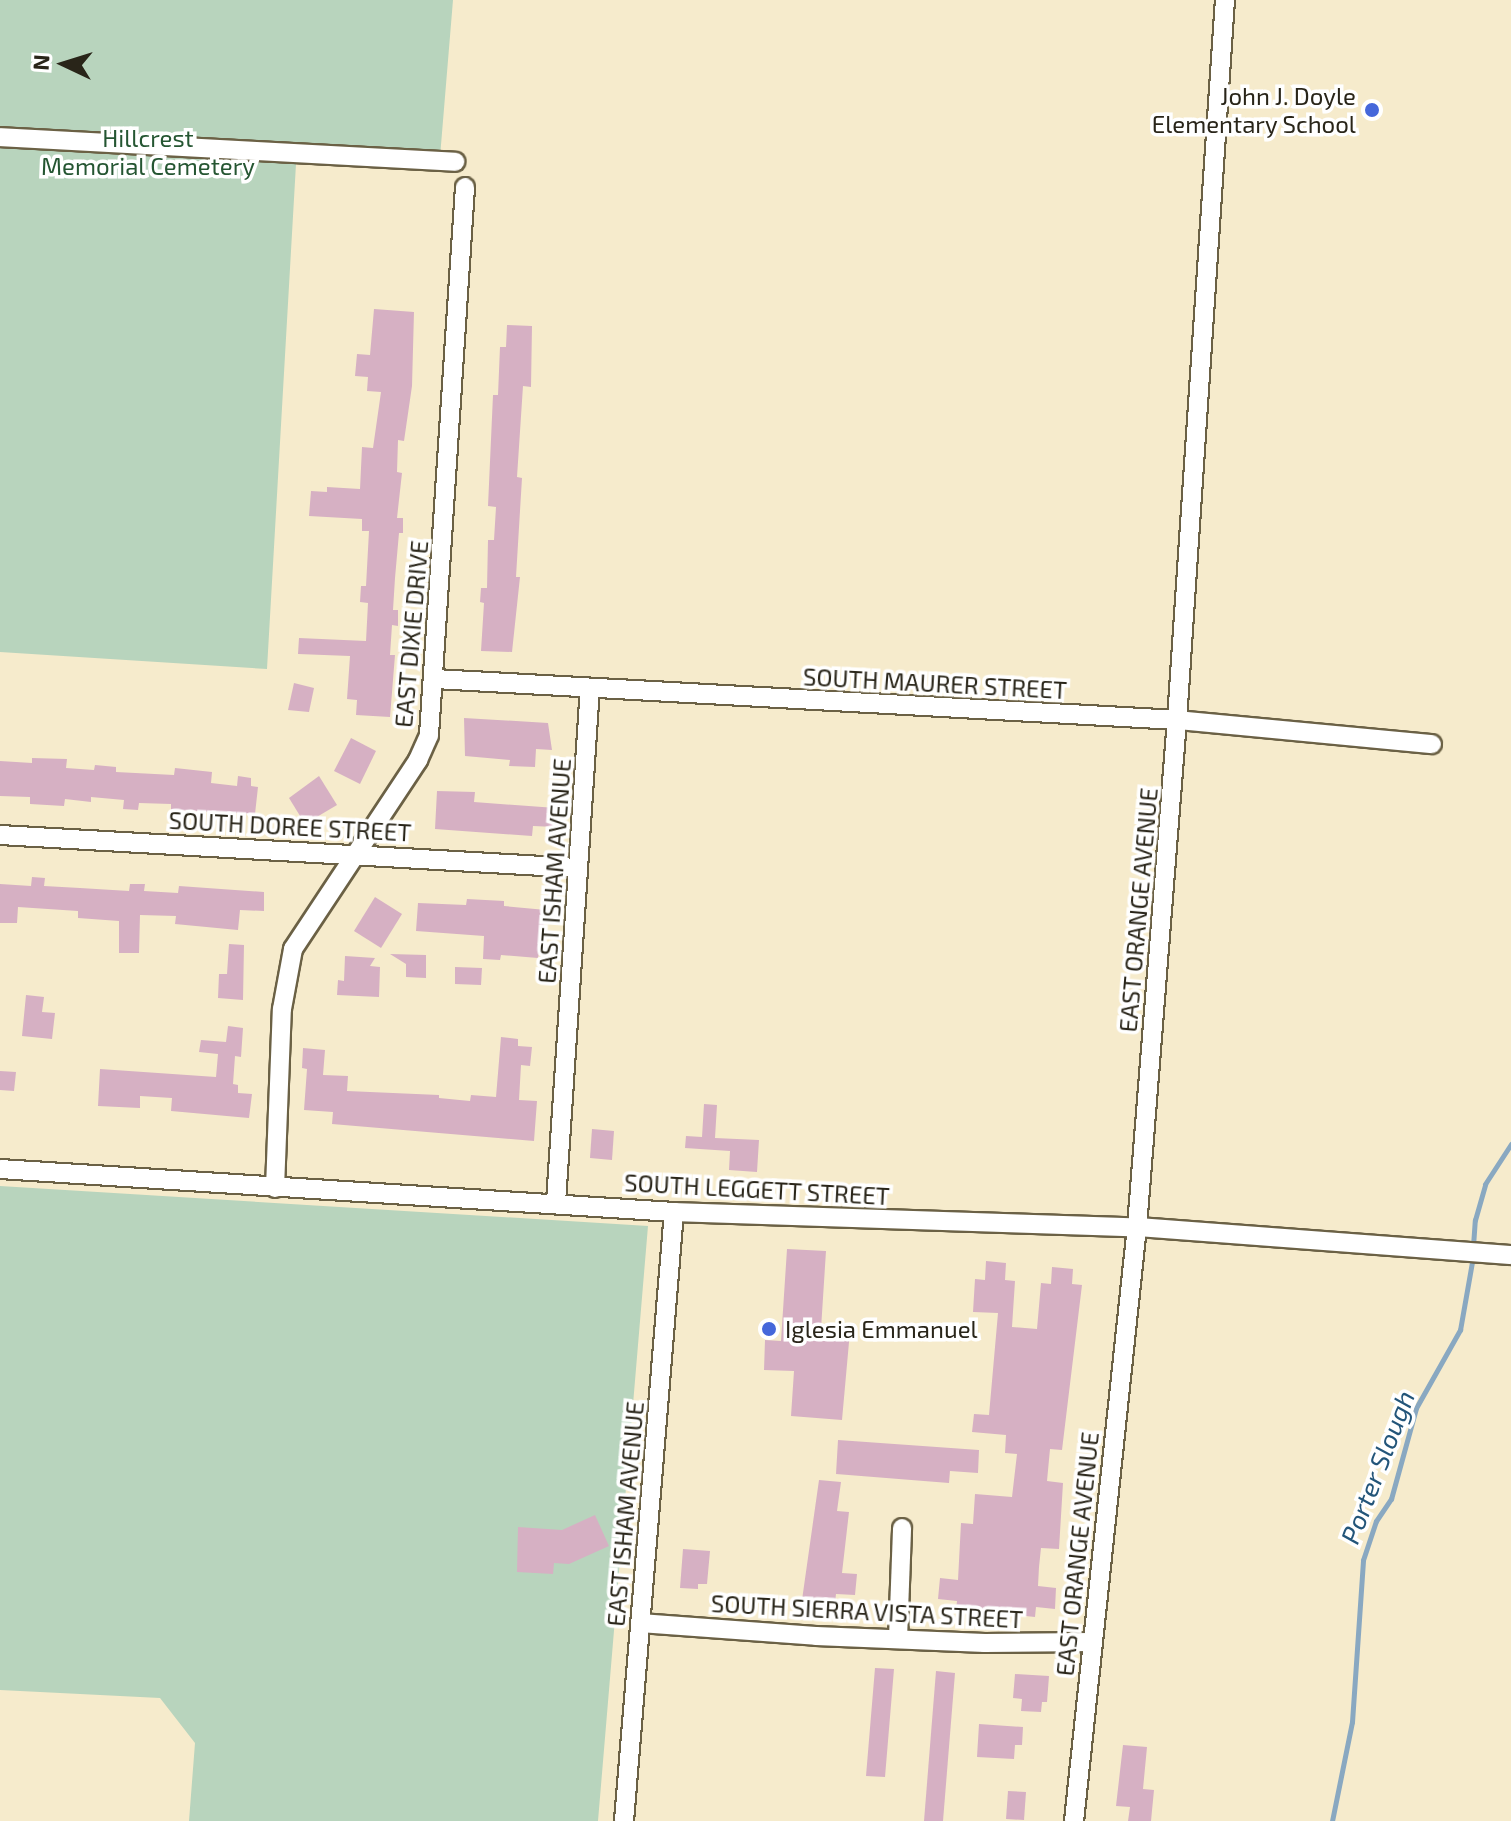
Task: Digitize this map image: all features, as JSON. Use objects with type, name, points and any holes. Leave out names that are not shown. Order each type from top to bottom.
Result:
[{"type":"street","name":"EAST ORANGE AVENUE","points":[[1074,1821],[1137,1227],[1177,720],[1225,0]]},
{"type":"street","points":[[0,137],[455,162]]},
{"type":"street","name":"EAST DIXIE DRIVE","points":[[275,1188],[286,976],[293,949],[309,920],[418,760],[429,735],[465,187]]},
{"type":"street","name":"SOUTH MAURER STREET","points":[[435,679],[1177,720],[1432,744]]},
{"type":"street","name":"EAST ISHAM AVENUE","points":[[556,1202],[590,688]]},
{"type":"street","name":"SOUTH DOREE STREET","points":[[0,835],[578,868]]},
{"type":"street","name":"SOUTH LEGGETT STREET","points":[[0,1169],[275,1188],[556,1202],[674,1212],[1137,1227],[1506,1255]]},
{"type":"street","name":"EAST ISHAM AVENUE","points":[[624,1821],[674,1212]]},
{"type":"street","points":[[898,1639],[902,1528]]},
{"type":"street","name":"SOUTH SIERRA VISTA STREET","points":[[640,1623],[898,1639],[1091,1642]]},
{"type":"green space","name":"Hillcrest Memorial Cemetery","points":[[0,0],[453,0],[440,157],[296,164],[267,669],[0,652]]},
{"type":"green space","points":[[0,1186],[648,1226],[598,1821],[189,1821],[195,1743],[160,1698],[0,1690]]},
{"type":"building","points":[[374,309],[414,312],[412,386],[404,441],[398,440],[397,472],[402,473],[397,518],[403,518],[403,533],[399,533],[395,578],[393,610],[398,610],[398,626],[392,625],[390,655],[395,655],[390,717],[356,715],[357,700],[347,699],[350,656],[298,654],[299,638],[366,641],[368,603],[360,602],[361,586],[366,586],[369,531],[362,531],[362,519],[309,516],[311,491],[327,492],[327,487],[360,489],[362,447],[373,448],[381,392],[367,391],[368,377],[355,376],[357,354],[370,355]]},
{"type":"building","points":[[507,325],[532,326],[531,387],[523,386],[517,477],[522,478],[516,577],[520,577],[512,652],[481,651],[484,603],[480,602],[481,588],[487,588],[488,540],[494,540],[496,507],[488,506],[493,395],[498,395],[500,347],[506,347]]},
{"type":"building","points":[[294,683],[314,688],[309,712],[288,710]]},
{"type":"building","points":[[464,718],[548,723],[552,750],[536,749],[535,767],[509,766],[510,760],[465,756]]},
{"type":"building","points":[[351,738],[376,751],[360,784],[334,771]]},
{"type":"building","points":[[32,758],[67,759],[66,768],[94,770],[95,765],[116,767],[116,772],[174,775],[175,768],[212,772],[211,783],[237,786],[238,776],[251,778],[251,786],[258,787],[255,814],[171,810],[171,804],[139,803],[138,810],[123,809],[124,800],[91,797],[91,802],[65,799],[64,806],[30,804],[30,797],[0,796],[0,761],[32,763]]},
{"type":"building","points":[[319,776],[337,805],[305,824],[289,798]]},
{"type":"building","points":[[437,791],[475,792],[474,802],[556,808],[555,827],[533,826],[532,836],[435,829]]},
{"type":"building","points":[[32,877],[45,878],[44,886],[129,891],[130,884],[145,884],[144,891],[178,893],[179,886],[264,892],[264,911],[240,910],[238,930],[175,924],[176,916],[140,915],[139,953],[119,953],[119,921],[78,918],[78,911],[18,907],[17,923],[0,923],[0,884],[31,886]]},
{"type":"building","points":[[375,897],[402,914],[381,948],[354,931]]},
{"type":"building","points":[[467,899],[504,901],[504,906],[546,910],[538,958],[501,955],[500,960],[483,959],[484,936],[416,931],[418,903],[466,905]]},
{"type":"building","points":[[229,944],[244,945],[243,1000],[218,998],[219,974],[227,974]]},
{"type":"building","points":[[390,954],[426,955],[426,978],[406,977],[406,964]]},
{"type":"building","points":[[345,956],[375,958],[370,966],[380,967],[379,997],[337,995],[338,980],[344,981]]},
{"type":"building","points":[[455,967],[482,968],[481,985],[455,984]]},
{"type":"building","points":[[26,995],[44,997],[42,1012],[55,1013],[52,1039],[22,1036]]},
{"type":"building","points":[[228,1026],[243,1028],[241,1057],[235,1056],[233,1084],[238,1085],[238,1093],[252,1094],[249,1118],[171,1111],[172,1098],[140,1096],[140,1108],[98,1106],[100,1069],[216,1077],[218,1054],[199,1052],[201,1040],[226,1042]]},
{"type":"building","points":[[501,1037],[518,1039],[518,1046],[532,1047],[530,1066],[521,1065],[519,1100],[537,1101],[534,1141],[332,1124],[333,1112],[304,1110],[307,1069],[302,1068],[303,1048],[325,1050],[323,1075],[348,1076],[347,1091],[439,1095],[439,1098],[470,1101],[471,1095],[496,1097]]},
{"type":"building","points":[[0,1071],[16,1072],[14,1091],[0,1090]]},
{"type":"building","points":[[704,1104],[717,1105],[715,1138],[759,1140],[757,1172],[729,1170],[730,1151],[685,1148],[686,1136],[702,1137]]},
{"type":"building","points":[[592,1129],[614,1131],[612,1160],[590,1158]]},
{"type":"building","points":[[787,1249],[826,1251],[821,1329],[850,1331],[842,1420],[791,1416],[794,1371],[764,1370],[765,1340],[781,1341]]},
{"type":"building","points":[[986,1261],[1006,1263],[1005,1280],[1015,1281],[1012,1327],[1037,1329],[1041,1283],[1051,1284],[1052,1267],[1073,1269],[1072,1284],[1082,1285],[1062,1450],[1050,1449],[1047,1481],[1063,1483],[1059,1549],[1041,1548],[1039,1567],[1038,1586],[1056,1588],[1055,1609],[1036,1607],[1035,1617],[956,1609],[957,1601],[938,1599],[940,1578],[958,1580],[961,1523],[973,1524],[975,1494],[1012,1497],[1017,1454],[1005,1453],[1006,1435],[972,1432],[974,1414],[989,1415],[998,1313],[973,1312],[975,1279],[985,1280]]},
{"type":"building","points":[[838,1440],[979,1450],[978,1473],[950,1471],[949,1483],[836,1474]]},
{"type":"building","points":[[819,1480],[841,1482],[837,1511],[849,1512],[842,1573],[857,1574],[855,1595],[836,1594],[835,1603],[802,1600]]},
{"type":"building","points":[[595,1515],[609,1546],[569,1564],[554,1563],[553,1574],[517,1572],[518,1527],[562,1530]]},
{"type":"building","points":[[683,1549],[710,1551],[707,1584],[698,1584],[698,1589],[680,1588]]},
{"type":"building","points":[[875,1668],[894,1669],[885,1777],[866,1776]]},
{"type":"building","points":[[936,1671],[955,1673],[943,1821],[924,1821]]},
{"type":"building","points":[[1015,1674],[1049,1676],[1047,1702],[1042,1702],[1041,1712],[1021,1711],[1022,1699],[1013,1698]]},
{"type":"building","points":[[979,1724],[1023,1727],[1022,1745],[1015,1745],[1014,1759],[977,1757]]},
{"type":"building","points":[[1123,1745],[1147,1747],[1143,1789],[1154,1790],[1151,1821],[1128,1821],[1130,1807],[1116,1806]]},
{"type":"building","points":[[1008,1791],[1026,1792],[1024,1820],[1006,1819]]},
{"type":"waterway","name":"Porter Slough","points":[[1473,1246],[1475,1220],[1485,1184],[1511,1144]]},
{"type":"waterway","name":"Porter Slough","points":[[1332,1821],[1352,1722],[1363,1560],[1376,1521],[1391,1499],[1416,1408],[1460,1330],[1473,1256]]},
{"type":"place","name":"John J. Doyle Elementary School","points":[[1372,110]]},
{"type":"place","name":"Iglesia Emmanuel","points":[[769,1329]]}]
